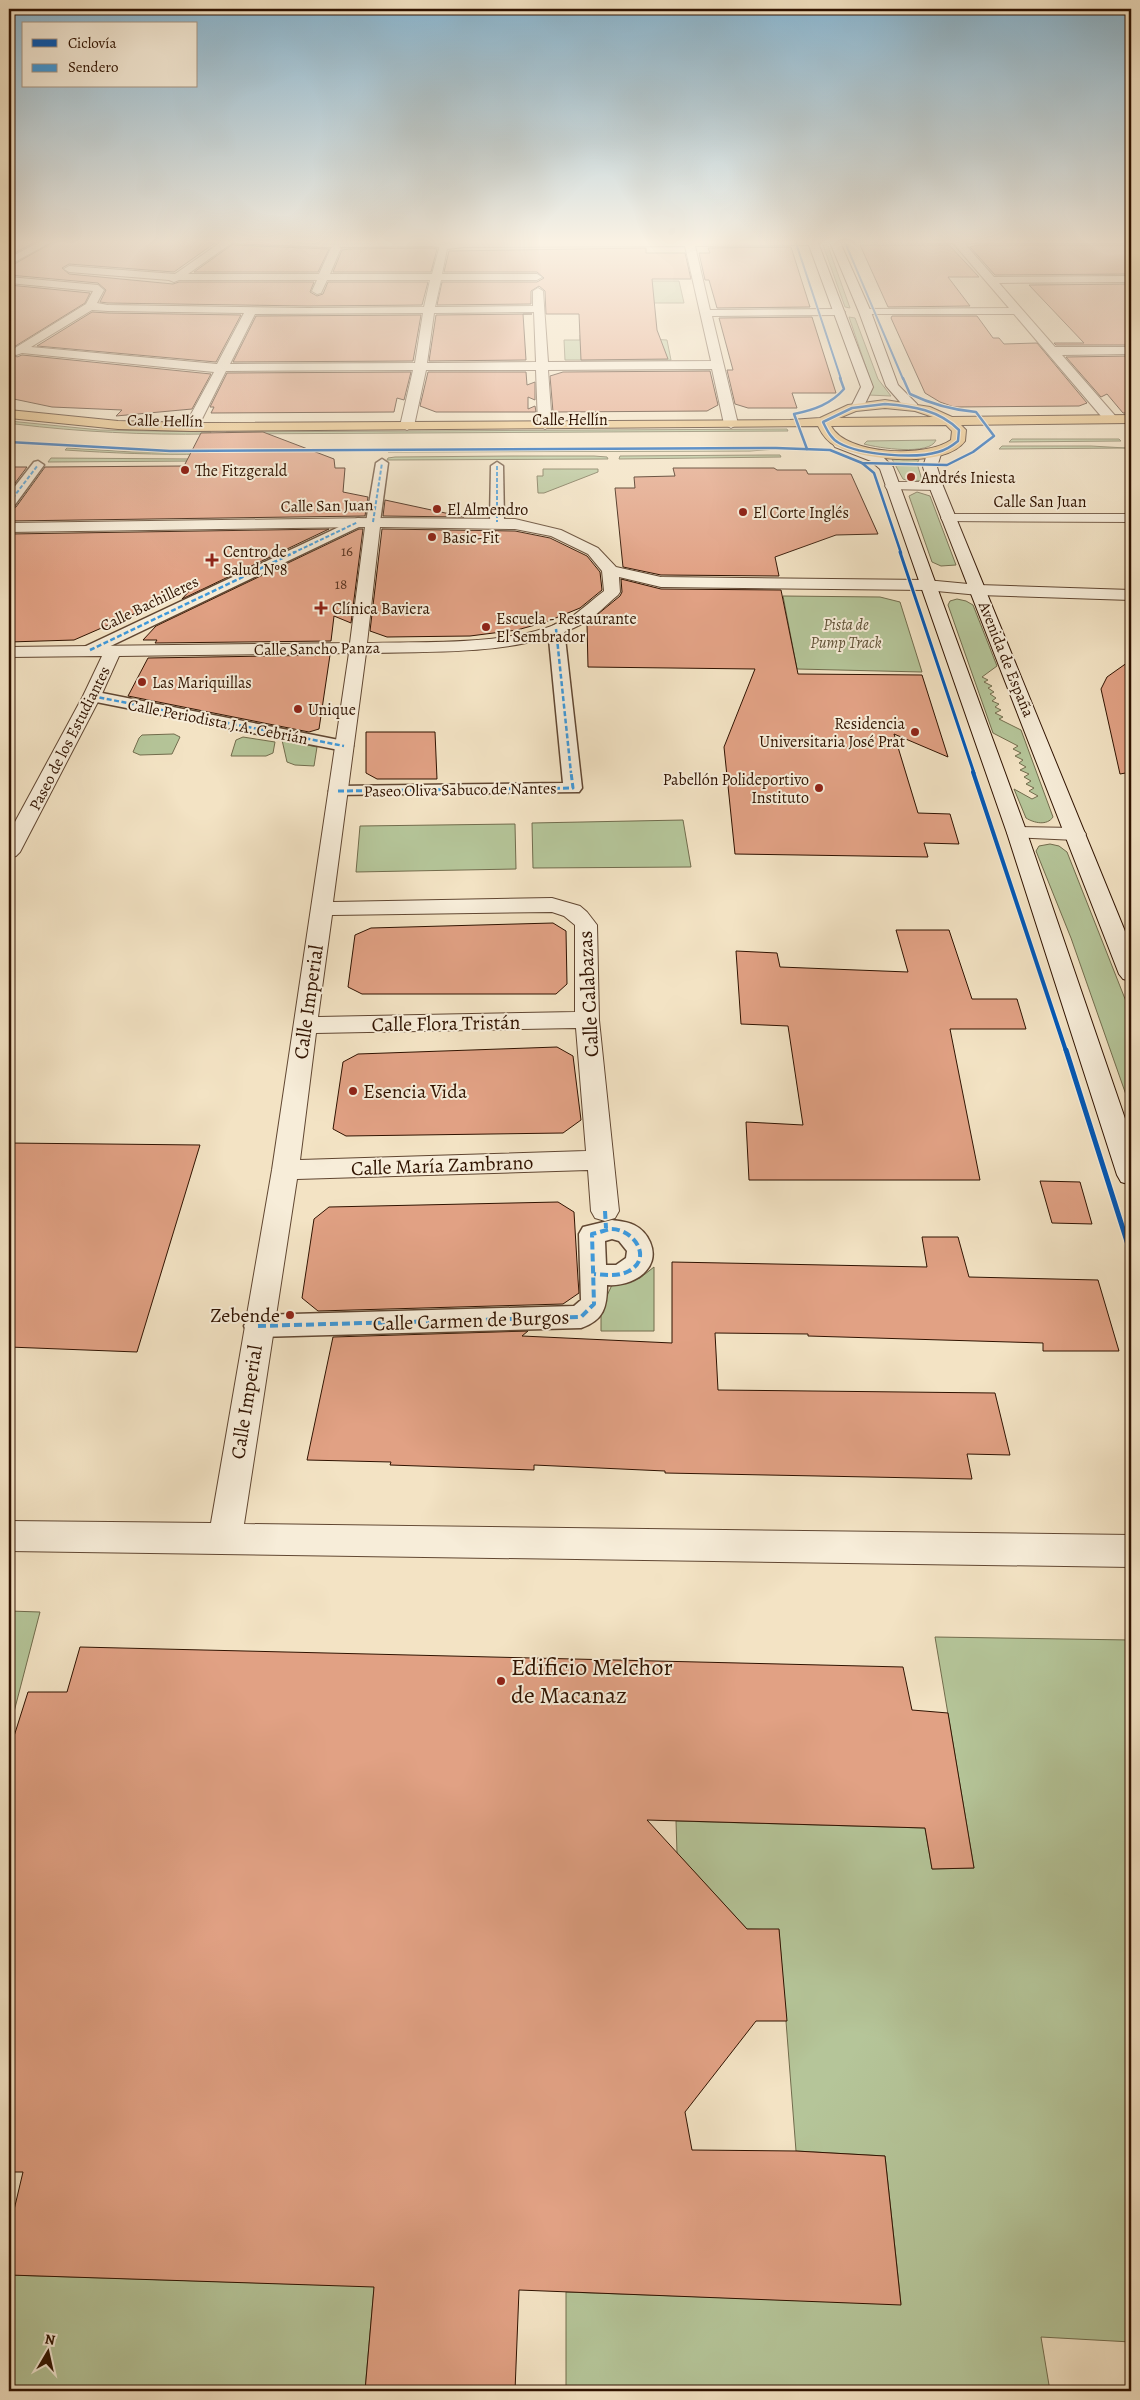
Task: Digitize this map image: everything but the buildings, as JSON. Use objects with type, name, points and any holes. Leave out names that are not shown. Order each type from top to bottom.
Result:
[{"type":"main road","points":[[885,404],[912,407],[955,425],[958,441],[950,448],[934,454],[878,453],[830,433],[840,411],[858,405],[885,404]]},
{"type":"main road","name":"Calle Hellín","points":[[9,414],[118,425],[191,427],[790,424],[830,433]]},
{"type":"main road","name":"Calle Hellín","points":[[9,429],[104,437],[177,439],[788,435],[955,425],[1131,419]]},
{"type":"main road","name":"Calle Hellín","points":[[955,425],[1131,428]]},
{"type":"street","points":[[48,352],[181,366],[223,368],[717,365]]},
{"type":"street","points":[[191,427],[231,352]]},
{"type":"street","points":[[407,426],[422,352]]},
{"type":"street","points":[[543,352],[545,425]]},
{"type":"street","points":[[714,352],[731,424]]},
{"type":"street","points":[[854,352],[867,387],[858,405]]},
{"type":"street","points":[[880,352],[892,386],[912,407]]},
{"type":"street","points":[[1055,352],[1112,419]]},
{"type":"street","points":[[830,433],[876,458],[886,466],[926,585],[1017,833],[1131,1175]]},
{"type":"street","name":"Avenida de España","points":[[934,454],[930,467],[948,518],[979,579],[1131,974]]},
{"type":"street","name":"Calle Imperial","points":[[225,1540],[258,1326],[285,1170],[306,1025],[358,648],[366,522],[382,463]]},
{"type":"street","points":[[9,503],[38,466]]},
{"type":"street","points":[[497,466],[497,522]]},
{"type":"street","points":[[892,486],[936,486]]},
{"type":"street","name":"Calle San Juan","points":[[948,518],[1131,518]]},
{"type":"street","name":"Calle Bachilleres","points":[[90,650],[366,522]]},
{"type":"street","name":"Calle San Juan","points":[[9,527],[497,522],[534,527],[576,542],[593,551],[610,570]]},
{"type":"street","points":[[661,582],[610,570],[612,592],[661,582],[926,585],[979,579],[1131,595]]},
{"type":"street","points":[[1074,577],[1131,580]]},
{"type":"street","name":"Calle Sancho Panza","points":[[9,652],[358,648],[485,644],[510,641],[556,629],[577,620],[612,592]]},
{"type":"street","name":"Paseo Oliva Sabuco de Nantes","points":[[338,791],[573,788],[556,629]]},
{"type":"street","name":"Paseo de los Estudiantes","points":[[9,852],[30,816],[113,651]]},
{"type":"street","name":"Calle Periodista J.A. Cebrián","points":[[92,696],[344,746]]},
{"type":"street","points":[[9,807],[30,816]]},
{"type":"street","points":[[1017,833],[1076,834]]},
{"type":"street","name":"Calle Calabazas","points":[[321,908],[552,905],[567,908],[580,915],[586,925],[587,1020],[605,1220]]},
{"type":"street","name":"Calle Flora Tristán","points":[[306,1025],[587,1020]]},
{"type":"street","name":"Calle María Zambrano","points":[[285,1170],[600,1160]]},
{"type":"street","points":[[594,1274],[604,1276],[627,1273],[640,1260],[641,1247],[636,1238],[619,1230],[605,1220]]},
{"type":"street","name":"Calle Carmen de Burgos","points":[[258,1326],[581,1317],[594,1304],[592,1234],[605,1220]]},
{"type":"street","points":[[9,1536],[1131,1551]]},
{"type":"green space","points":[[565,352],[669,352],[671,360],[565,360]]},
{"type":"green space","points":[[861,352],[868,352],[878,379],[891,396],[868,395],[872,385]]},
{"type":"green space","points":[[9,421],[100,430],[211,432],[210,434],[186,434],[112,432],[39,427],[9,423]]},
{"type":"green space","points":[[787,429],[788,431],[225,434],[226,432]]},
{"type":"green space","points":[[1012,439],[1119,439],[1121,441],[1009,442]]},
{"type":"green space","points":[[936,440],[932,445],[914,449],[891,449],[864,444],[867,441]]},
{"type":"green space","points":[[1002,446],[1091,446],[1126,448],[999,449]]},
{"type":"green space","points":[[67,448],[132,452],[205,452],[204,454],[134,453],[65,450]]},
{"type":"green space","points":[[777,449],[750,451],[388,452],[388,450]]},
{"type":"green space","points":[[780,455],[781,457],[619,459],[620,456]]},
{"type":"green space","points":[[594,456],[607,457],[608,459],[387,460],[388,458],[395,457]]},
{"type":"green space","points":[[51,458],[194,459],[199,461],[48,462]]},
{"type":"green space","points":[[892,459],[919,460],[917,463],[922,480],[912,482],[903,479]]},
{"type":"green space","points":[[543,469],[598,469],[598,472],[544,493],[538,493],[537,476],[543,476]]},
{"type":"green space","points":[[917,492],[930,496],[956,565],[941,566],[932,562],[909,496]]},
{"type":"green space","name":"Pista de Pump Track","points":[[783,596],[880,597],[900,602],[922,672],[797,669]]},
{"type":"green space","points":[[957,599],[973,605],[997,666],[982,677],[988,680],[984,682],[992,686],[988,688],[994,692],[990,694],[996,698],[992,701],[999,704],[995,707],[1001,710],[995,713],[1003,717],[999,719],[1021,730],[1053,817],[1047,822],[1036,822],[1026,818],[1014,789],[1032,799],[1038,796],[1029,791],[1034,788],[1026,784],[1031,781],[1024,777],[1029,774],[1020,770],[1026,767],[1019,763],[1023,760],[1015,756],[1021,753],[1013,749],[1018,746],[993,733],[948,605],[950,601]]},
{"type":"green space","points":[[174,734],[180,737],[172,754],[140,755],[133,752],[142,735]]},
{"type":"green space","points":[[243,737],[275,742],[273,753],[266,756],[231,756],[236,740]]},
{"type":"green space","points":[[282,740],[317,747],[314,766],[295,765],[287,762]]},
{"type":"green space","points":[[683,820],[691,867],[533,868],[532,823]]},
{"type":"green space","points":[[515,824],[516,869],[356,872],[360,826]]},
{"type":"green space","points":[[1050,844],[1059,846],[1067,852],[1131,1014],[1131,1109],[1071,938],[1036,851],[1039,846]]},
{"type":"green space","points":[[654,1267],[654,1331],[601,1331],[601,1308],[612,1285],[640,1278]]},
{"type":"green space","points":[[9,1611],[40,1612],[9,1731]]},
{"type":"green space","points":[[935,1637],[1131,1640],[1131,2342],[1041,2337],[1050,2391],[566,2391],[566,2292],[901,2304],[885,2156],[796,2151],[779,1930],[747,1929],[677,1853],[676,1821],[925,1828],[932,1869],[974,1868]]},
{"type":"green space","points":[[9,2275],[328,2285],[375,2277],[365,2390],[9,2391]]},
{"type":"marked path","points":[[373,522],[382,463]]},
{"type":"marked path","points":[[9,503],[38,465]]},
{"type":"marked path","points":[[497,466],[497,522]]},
{"type":"marked path","points":[[90,650],[358,522]]},
{"type":"marked path","points":[[338,791],[573,788],[556,629]]},
{"type":"marked path","points":[[92,696],[344,746]]},
{"type":"marked path","points":[[605,1211],[606,1228]]},
{"type":"marked path","points":[[258,1326],[581,1317],[594,1304],[592,1234],[612,1229],[626,1232],[636,1240],[640,1251],[639,1262],[631,1271],[616,1276],[594,1274]]},
{"type":"cycle path","points":[[807,449],[794,414],[828,403],[844,389],[832,352]]},
{"type":"cycle path","points":[[9,442],[88,448],[170,451],[776,448],[830,450],[862,463],[947,465],[973,452],[994,436],[976,412],[942,406],[910,394],[892,352]]},
{"type":"cycle path","points":[[885,404],[925,410],[944,417],[959,430],[958,441],[950,447],[935,453],[900,454],[872,452],[839,443],[829,434],[823,422],[838,413],[852,408],[885,404]]},
{"type":"cycle path","points":[[862,463],[874,473],[1065,1047],[1131,1254]]},
{"type":"place","name":"The Fitzgerald","points":[[185,470]]},
{"type":"place","name":"Andrés Iniesta","points":[[911,477]]},
{"type":"place","name":"El Almendro","points":[[437,509]]},
{"type":"place","name":"El Corte Inglés","points":[[743,512]]},
{"type":"place","name":"Basic-Fit","points":[[432,537]]},
{"type":"place","name":"Centro de Salud Nº8","points":[[212,560]]},
{"type":"place","name":"Clínica Baviera","points":[[321,608]]},
{"type":"place","name":"Escuela - Restaurante El Sembrador","points":[[486,627]]},
{"type":"place","name":"Las Mariquillas","points":[[142,682]]},
{"type":"place","name":"Unique","points":[[298,709]]},
{"type":"place","name":"Residencia Universitaria José Prat","points":[[915,732]]},
{"type":"place","name":"Pabellón Polideportivo Instituto","points":[[819,788]]},
{"type":"place","name":"Esencia Vida","points":[[353,1091]]},
{"type":"place","name":"Zebende","points":[[290,1315]]},
{"type":"place","name":"Edificio Melchor de Macanaz","points":[[501,1681]]}]
